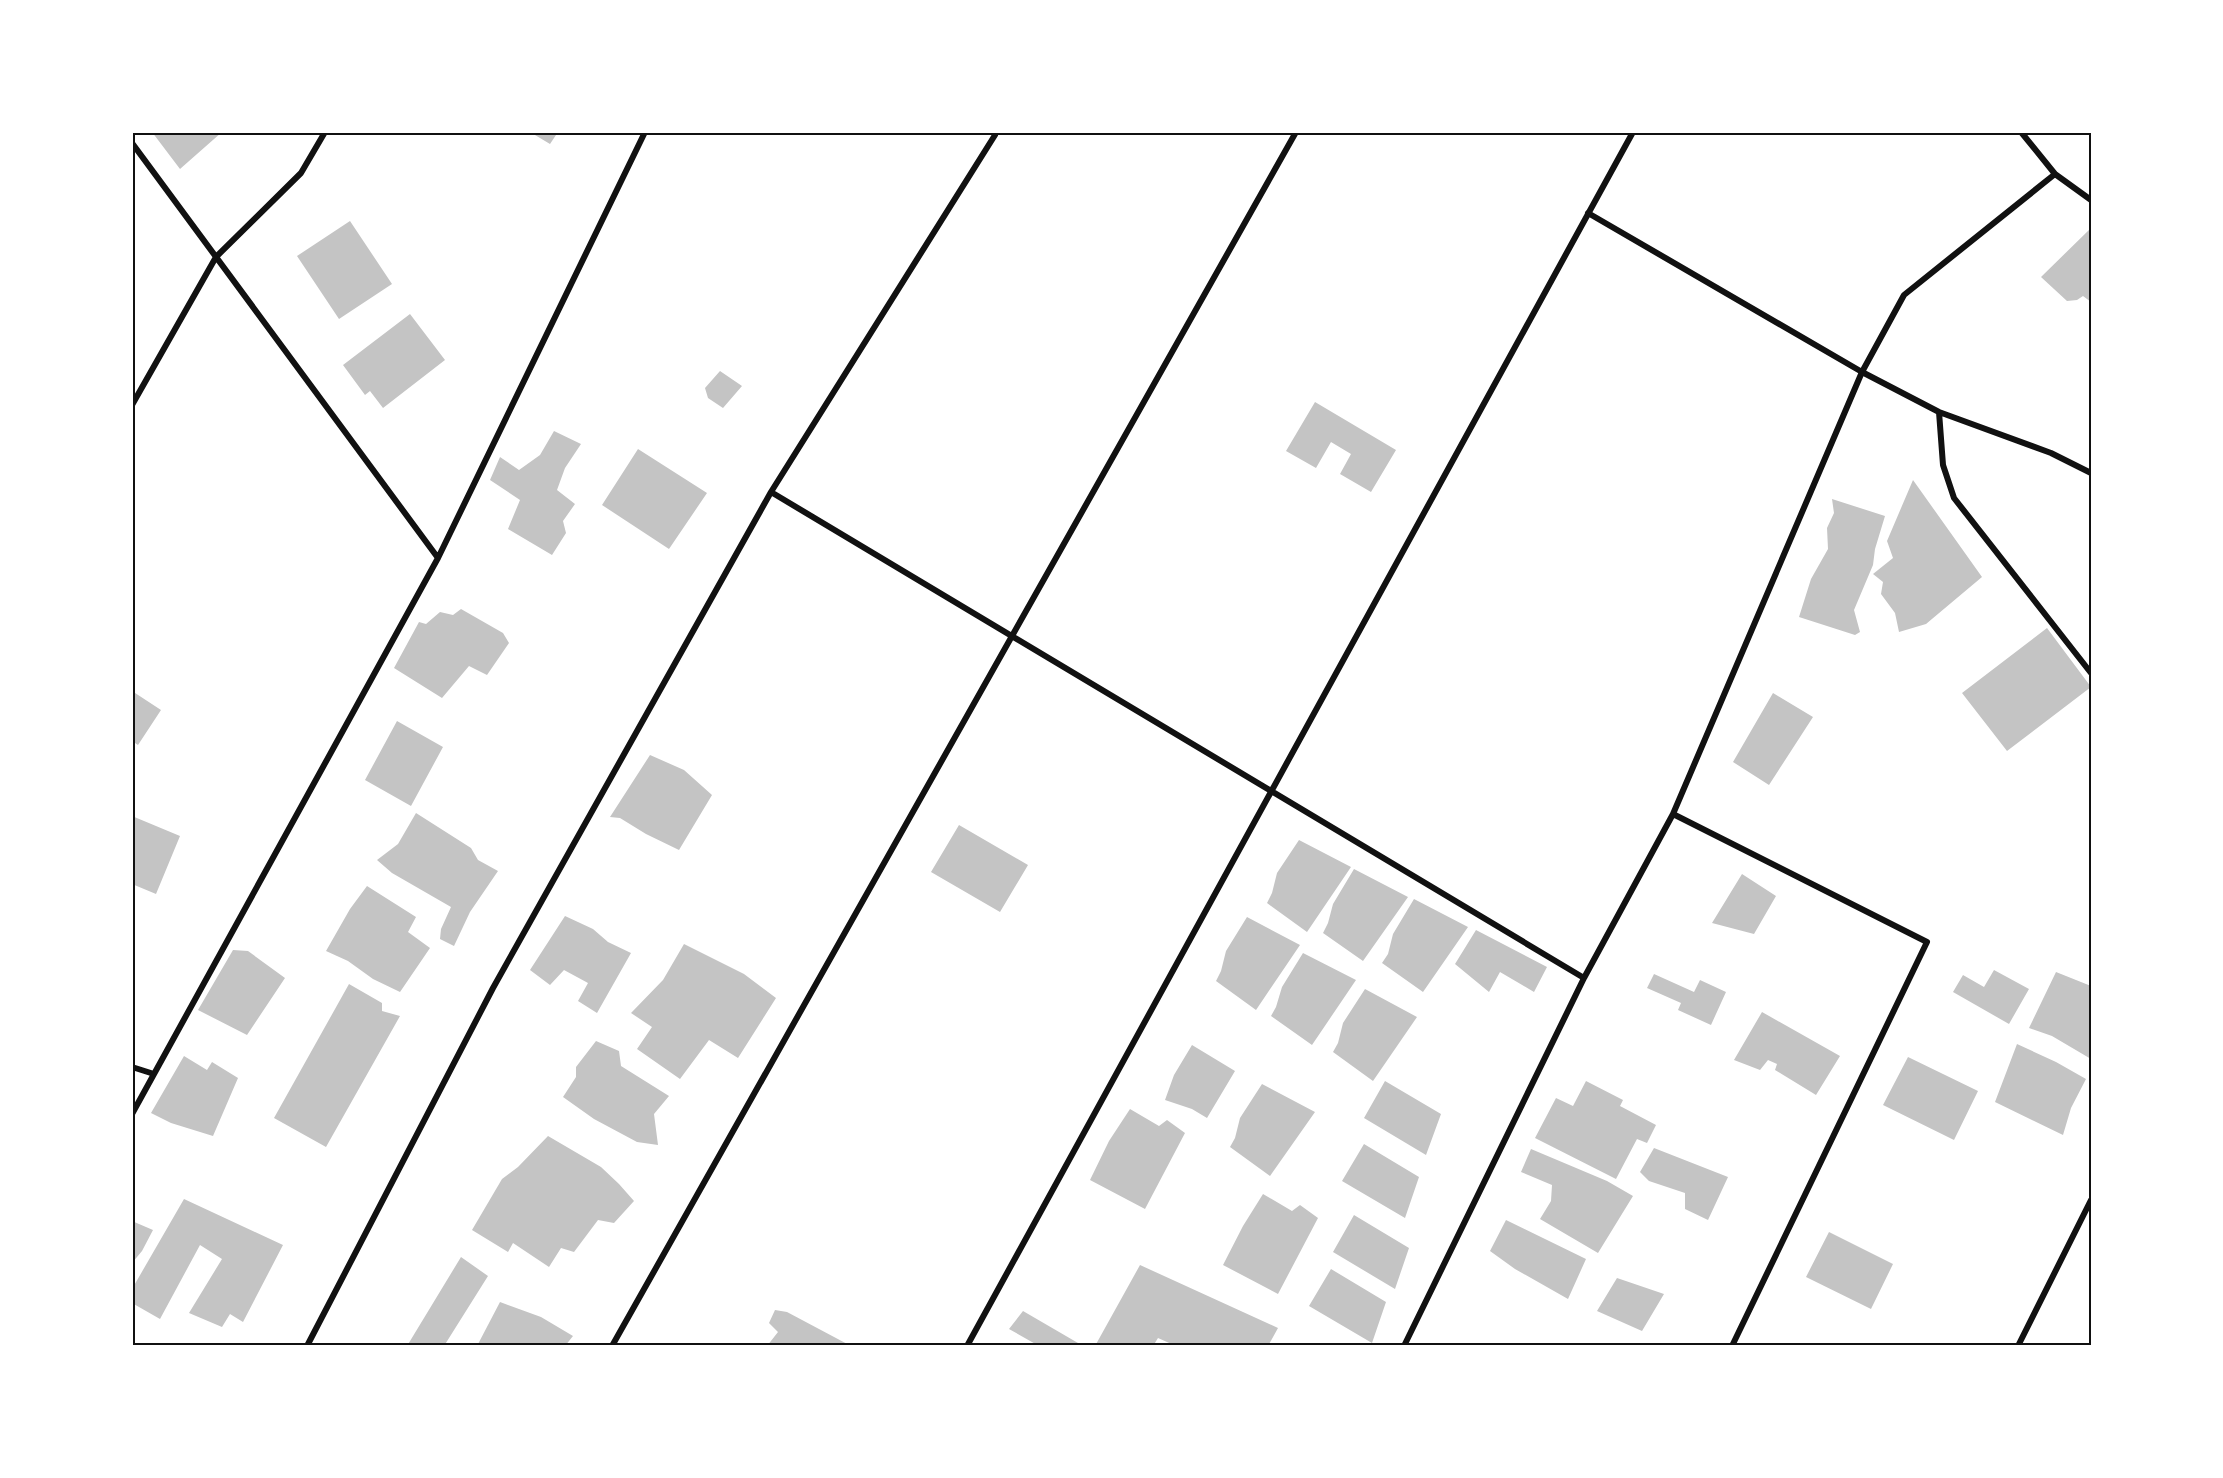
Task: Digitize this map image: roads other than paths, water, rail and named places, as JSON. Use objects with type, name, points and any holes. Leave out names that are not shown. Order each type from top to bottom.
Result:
[{"type":"street","points":[[132,405],[216,257],[301,173],[325,132]]},
{"type":"street","points":[[132,1114],[438,558],[645,132]]},
{"type":"street","points":[[612,1346],[1296,132]]},
{"type":"street","points":[[967,1346],[1633,132]]},
{"type":"street","points":[[2021,132],[2055,174],[2091,200]]},
{"type":"street","points":[[307,1346],[493,988],[771,492],[995,135]]},
{"type":"street","points":[[132,143],[438,558]]},
{"type":"street","points":[[1404,1346],[1584,978],[1673,814],[1862,372],[1904,295],[2055,174]]},
{"type":"street","points":[[1588,213],[1862,372],[1939,412],[2050,453],[2091,473]]},
{"type":"street","points":[[1939,412],[1943,465],[1954,498],[2091,673]]},
{"type":"street","points":[[771,492],[1584,978]]},
{"type":"street","points":[[1673,814],[1927,942],[1732,1346]]},
{"type":"street","points":[[132,1067],[154,1074]]},
{"type":"street","points":[[2018,1346],[2091,1200]]}]
